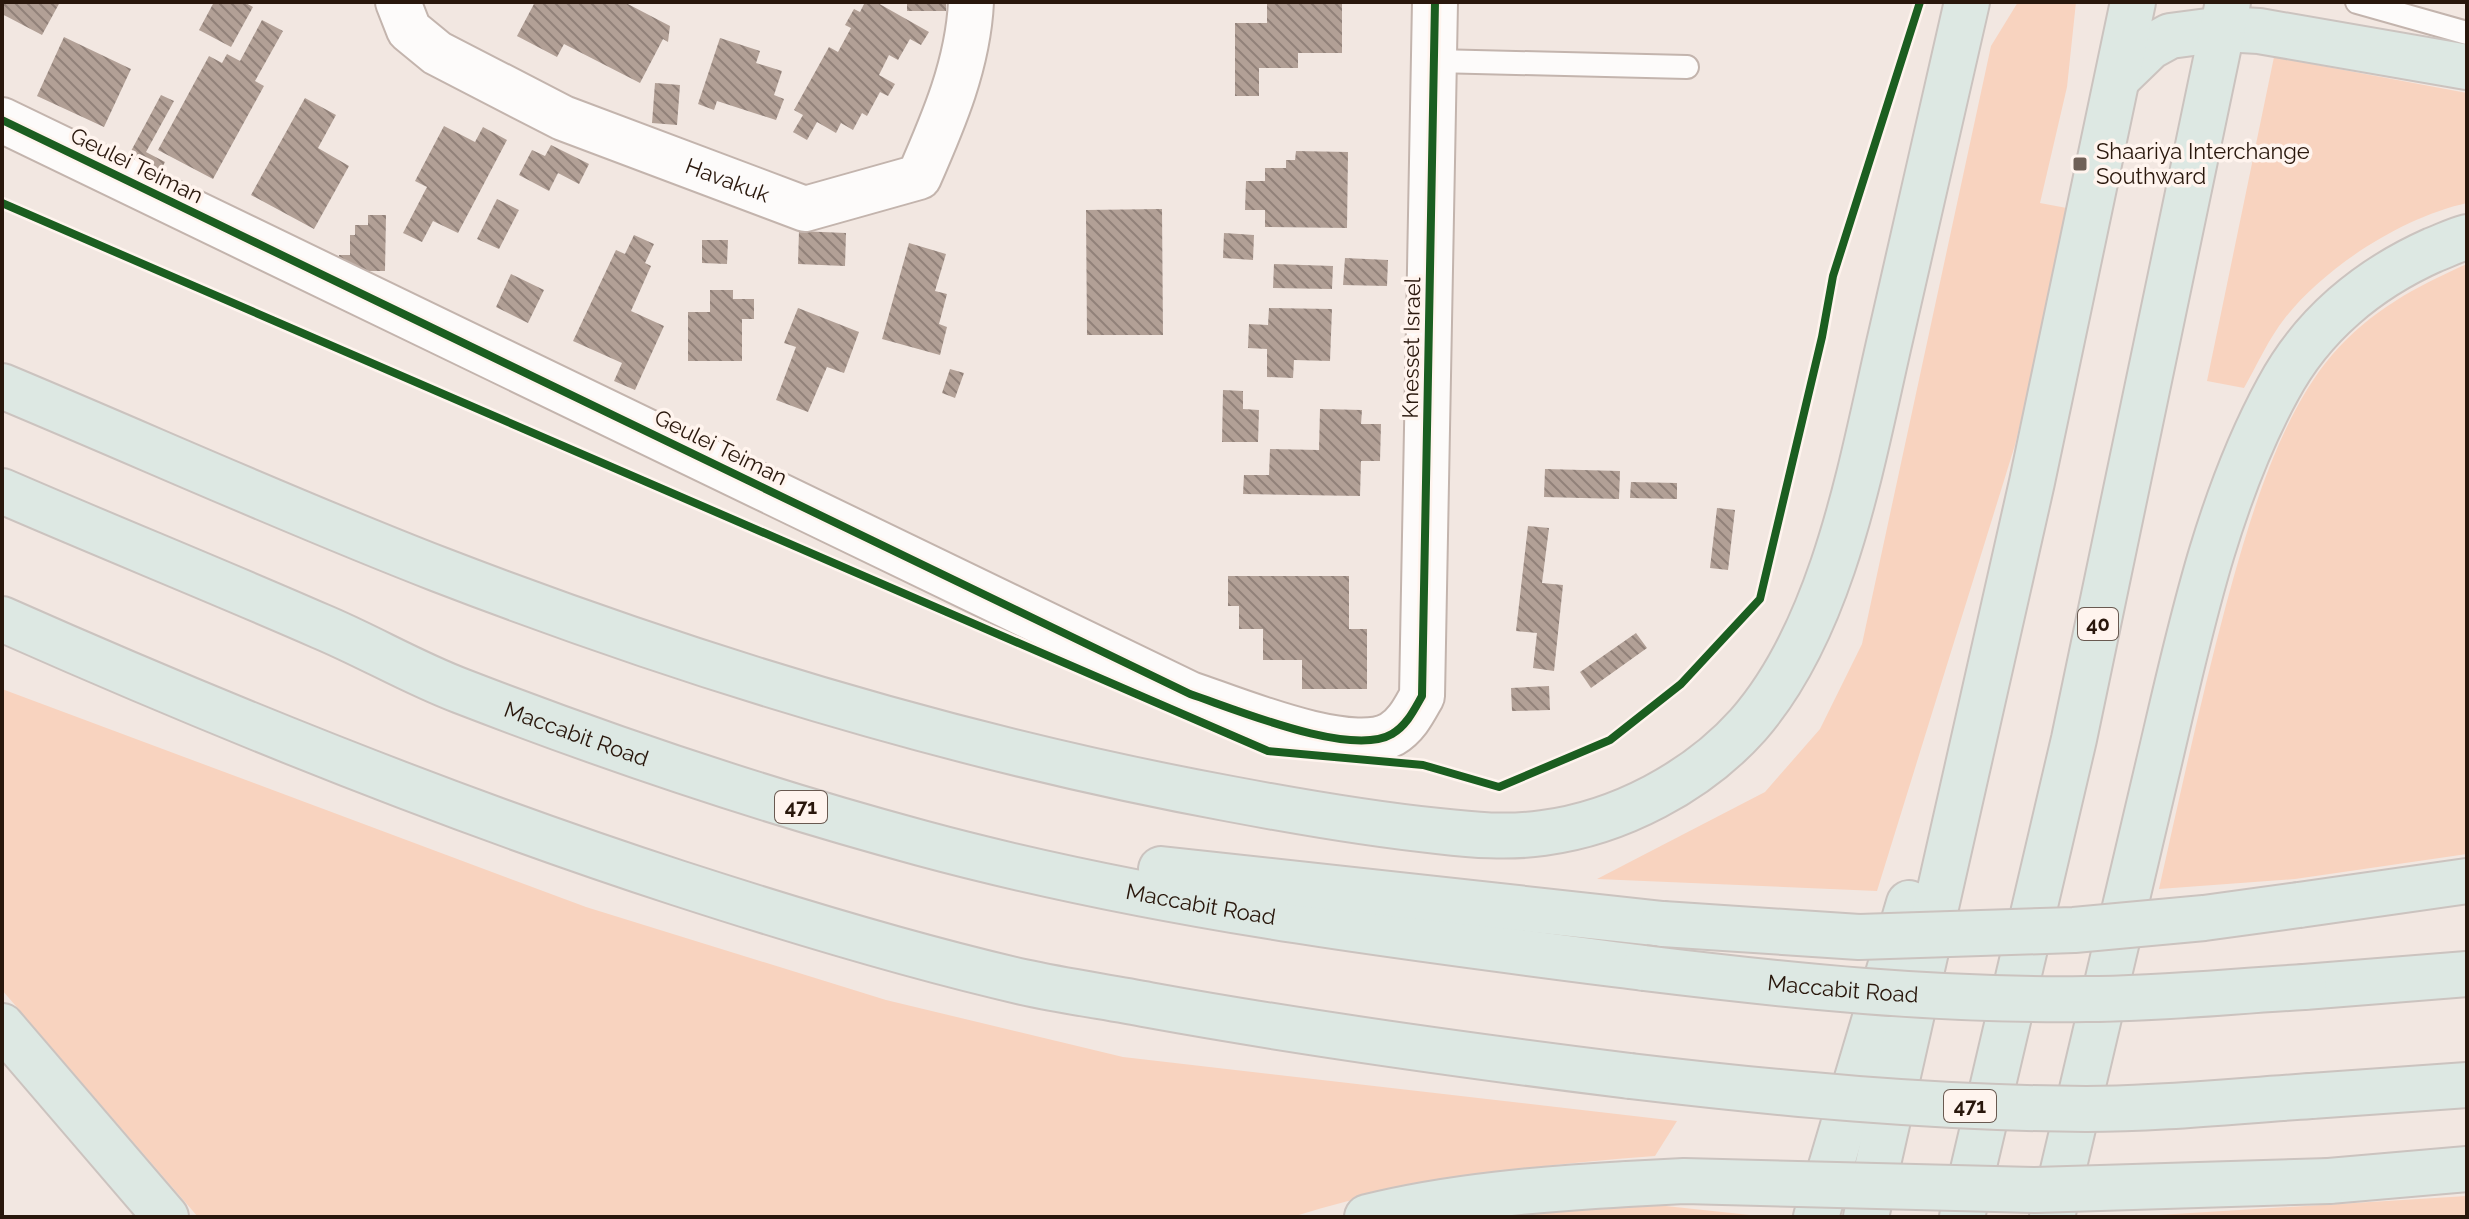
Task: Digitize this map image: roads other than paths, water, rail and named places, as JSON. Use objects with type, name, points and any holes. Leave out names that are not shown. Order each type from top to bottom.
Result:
[{"type":"highway","points":[[2,386],[435,568],[779,688],[1054,763],[1181,790],[1402,828],[1481,836],[1541,834],[1593,823],[1656,796],[1709,763],[1750,723],[1790,667],[1812,619],[1842,536],[1874,411],[1967,2]]},
{"type":"highway","points":[[1866,1217],[2032,482],[2133,2]]},
{"type":"highway","points":[[2118,78],[2150,47],[2225,15],[2259,31],[2467,67]]},
{"type":"highway","name":"40","points":[[1962,1217],[2074,739],[2225,15]]},
{"type":"highway","points":[[2052,1217],[2176,692],[2222,518],[2247,454],[2279,387],[2311,339],[2352,298],[2403,264],[2467,237]]},
{"type":"highway","points":[[1816,1217],[2032,482]]},
{"type":"highway","name":"Maccabit Road","points":[[2,491],[324,627],[457,690],[635,754],[919,843],[1049,875],[1238,911],[1495,949],[1783,985],[1946,997],[2087,999],[2467,974]]},
{"type":"highway","name":"471","points":[[2,619],[244,722],[420,792],[584,852],[890,948],[1025,982],[1220,1018],[1481,1057],[1772,1093],[1941,1106],[2089,1109],[2467,1085]]},
{"type":"highway","points":[[919,843],[1663,924],[1859,937],[2074,930],[2204,918],[2467,881]]},
{"type":"highway","points":[[2,1026],[166,1217]]},
{"type":"highway","points":[[1367,1217],[1485,1196],[1684,1181],[2035,1190],[2329,1181],[2467,1169]]},
{"type":"street","name":"Havakuk","points":[[398,2],[409,30],[437,53],[563,118],[805,209],[919,177],[951,103],[969,28],[971,2]]},
{"type":"street","name":"Knesset Israel","points":[[1422,696],[1435,2]]},
{"type":"street","name":"Geulei Teiman","points":[[2,120],[1190,694],[1334,740],[1368,741],[1391,735],[1410,719],[1422,696]]},
{"type":"lane","points":[[2357,2],[2467,33]]},
{"type":"lane","points":[[1435,61],[1687,67]]},
{"type":"place","name":"Shaariya Interchange Southward","points":[[2080,164]]}]
